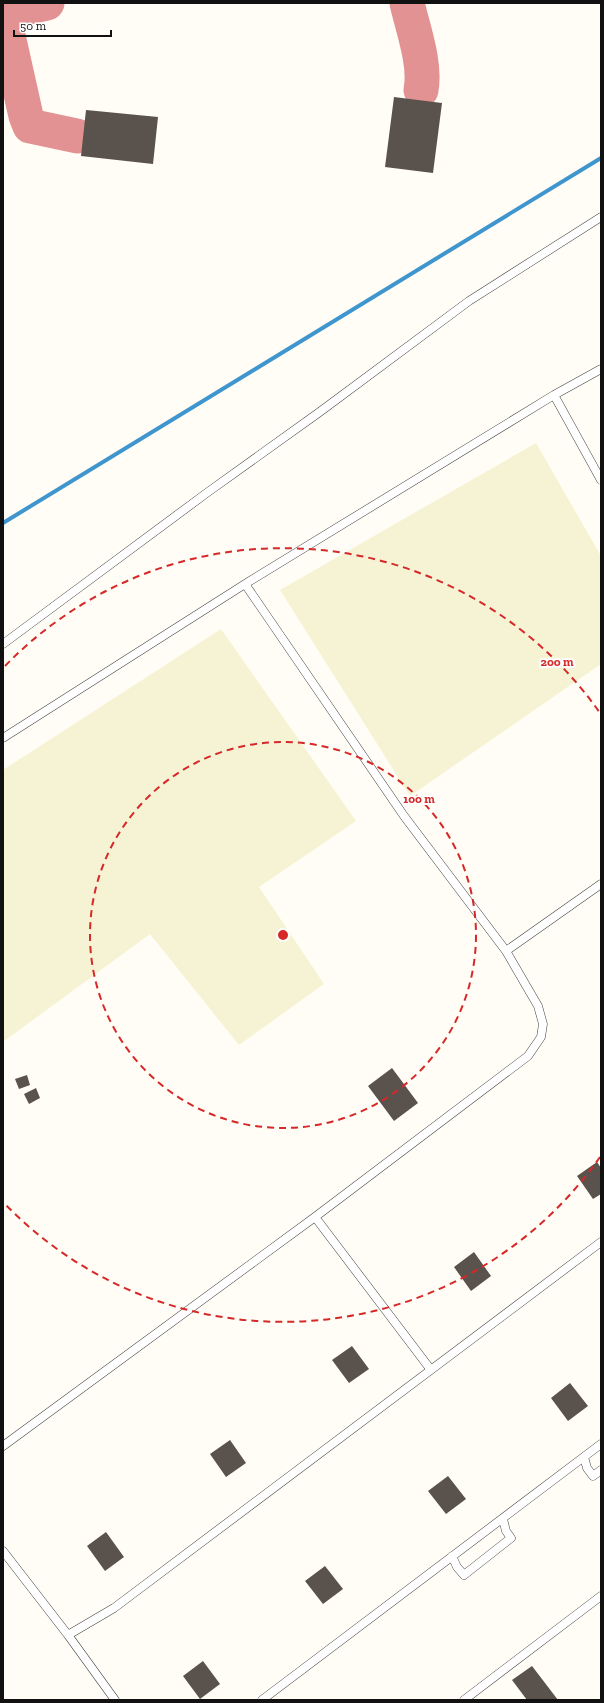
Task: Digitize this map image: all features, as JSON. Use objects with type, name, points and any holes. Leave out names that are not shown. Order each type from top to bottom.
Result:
[{"type":"lane","points":[[3,644],[469,301],[601,216]]},
{"type":"lane","points":[[3,738],[245,584],[554,395],[601,369]]},
{"type":"lane","points":[[554,395],[601,480]]},
{"type":"lane","points":[[3,1446],[315,1217],[528,1056],[541,1037],[543,1024],[538,1006],[506,951],[404,816],[245,584]]},
{"type":"lane","points":[[506,951],[601,884]]},
{"type":"lane","points":[[315,1217],[431,1370]]},
{"type":"lane","points":[[68,1635],[114,1608],[601,1242]]},
{"type":"lane","points":[[262,1700],[601,1444]]},
{"type":"lane","points":[[584,1457],[587,1468],[593,1476],[601,1470]]},
{"type":"lane","points":[[452,1556],[457,1567],[464,1575],[511,1538],[506,1531],[502,1519]]},
{"type":"lane","points":[[3,1551],[68,1635],[115,1700]]},
{"type":"lane","points":[[464,1700],[601,1596]]},
{"type":"shaded area","points":[[536,443],[601,556],[601,664],[410,796],[280,590]]},
{"type":"shaded area","points":[[221,629],[356,821],[259,887],[324,984],[239,1045],[150,934],[3,1042],[3,770]]},
{"type":"building","points":[[394,97],[442,103],[433,173],[385,167]]},
{"type":"building","points":[[86,110],[158,117],[153,164],[81,156]]},
{"type":"building","points":[[392,1068],[418,1103],[394,1121],[368,1086]]},
{"type":"building","points":[[27,1075],[30,1085],[19,1089],[15,1079]]},
{"type":"building","points":[[36,1088],[40,1098],[29,1104],[24,1094]]},
{"type":"building","points":[[597,1162],[601,1168],[601,1194],[593,1199],[577,1176]]},
{"type":"building","points":[[474,1252],[491,1276],[471,1291],[454,1267]]},
{"type":"building","points":[[352,1346],[369,1369],[349,1383],[332,1360]]},
{"type":"building","points":[[570,1383],[588,1406],[568,1421],[551,1398]]},
{"type":"building","points":[[230,1440],[246,1463],[226,1477],[210,1454]]},
{"type":"building","points":[[448,1476],[466,1499],[446,1514],[428,1491]]},
{"type":"building","points":[[106,1532],[124,1557],[105,1571],[87,1546]]},
{"type":"building","points":[[325,1566],[343,1589],[323,1604],[305,1581]]},
{"type":"building","points":[[203,1661],[220,1684],[200,1699],[183,1676]]},
{"type":"building","points":[[532,1666],[558,1700],[527,1700],[512,1680]]},
{"type":"waterway","points":[[3,523],[601,158]]},
{"type":"taxiway","points":[[3,13],[47,3]]},
{"type":"taxiway","points":[[407,3],[422,69],[421,90]]},
{"type":"taxiway","points":[[7,31],[26,116],[30,126],[77,136]]}]
